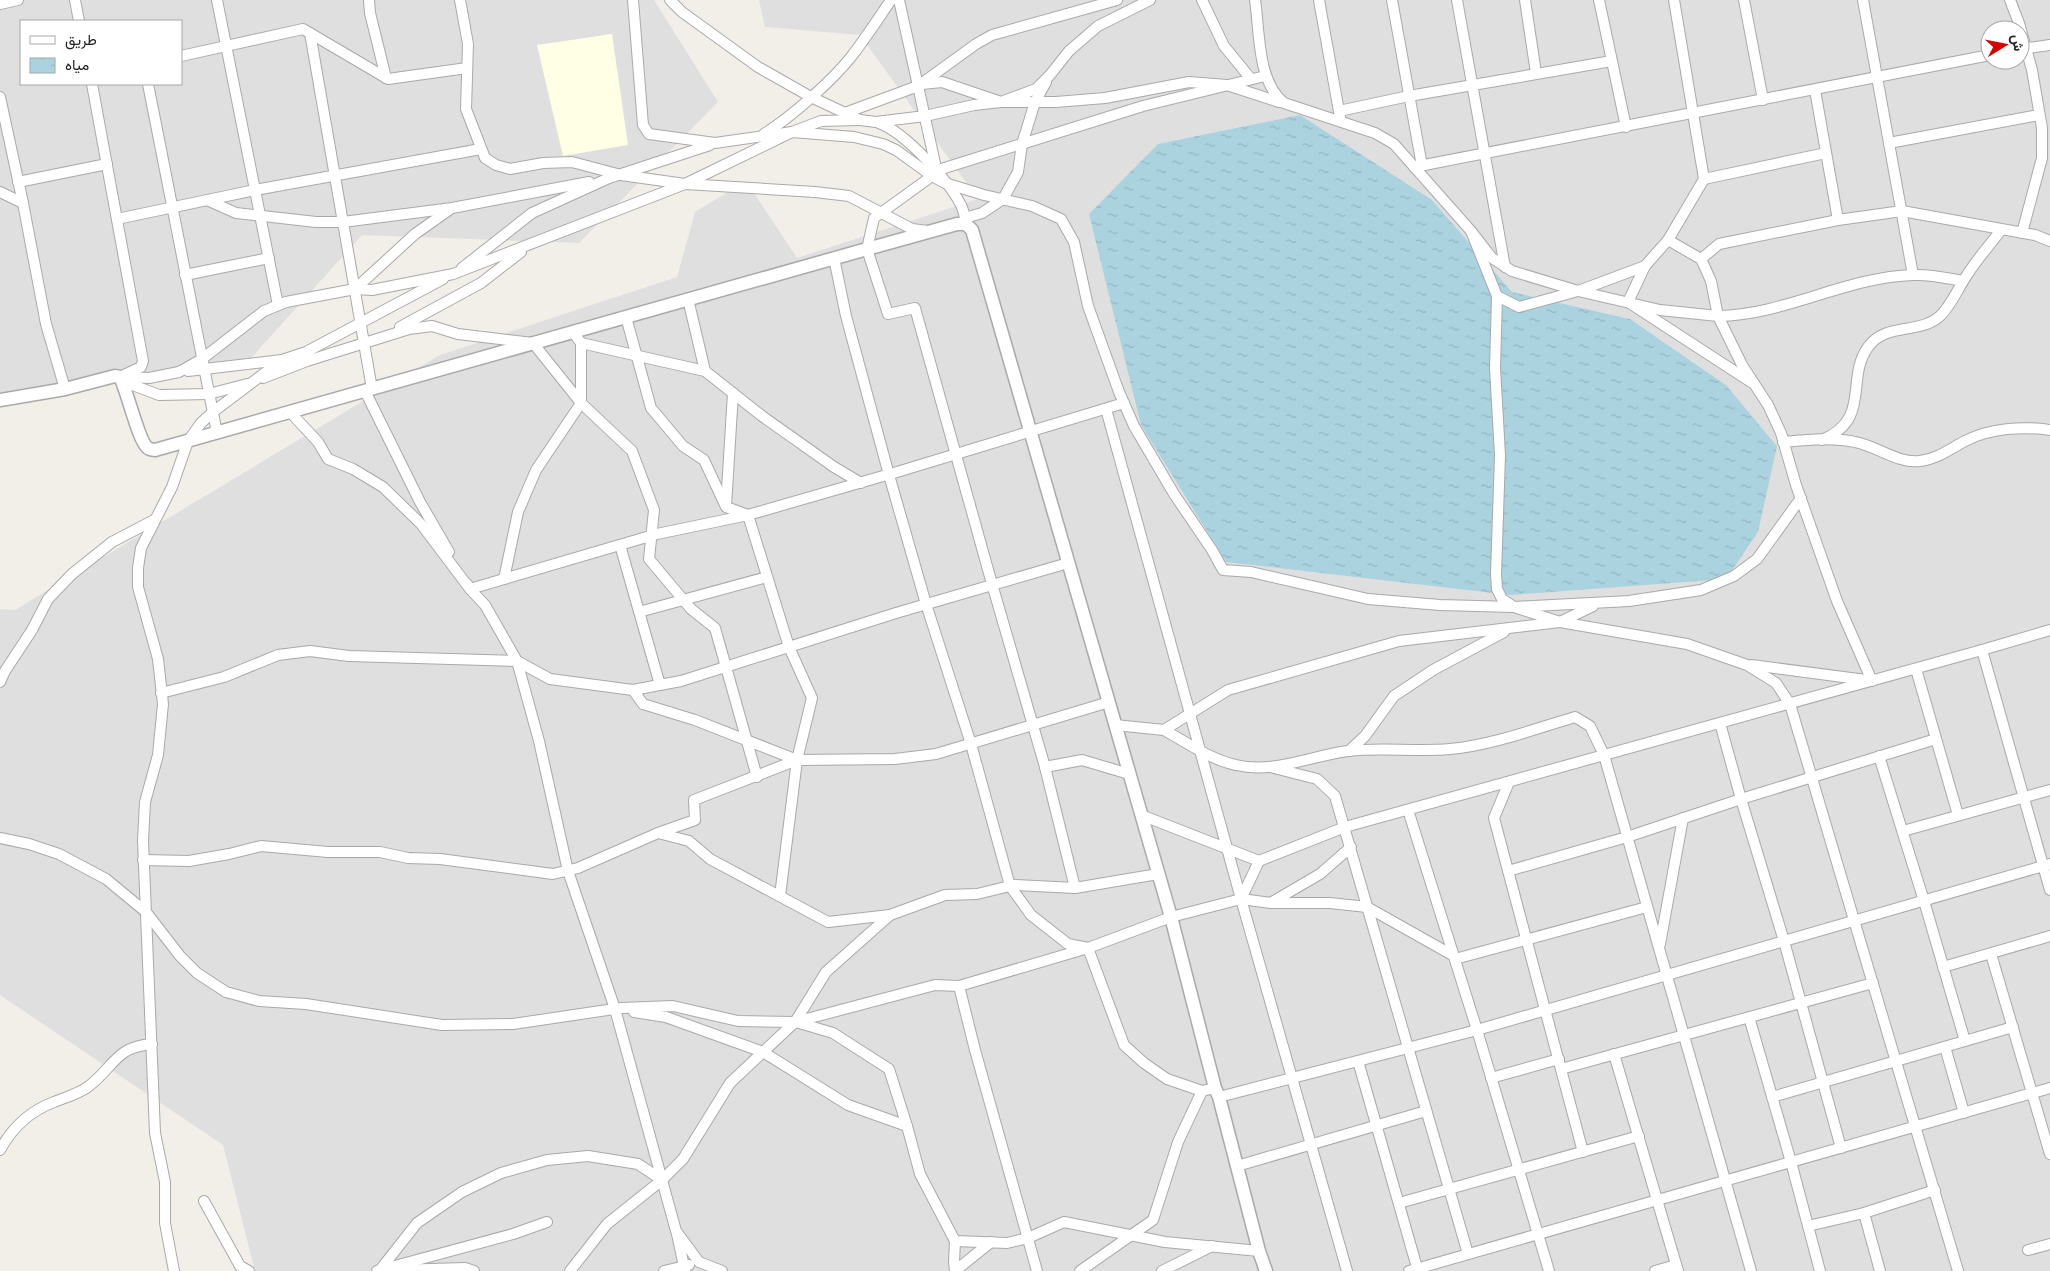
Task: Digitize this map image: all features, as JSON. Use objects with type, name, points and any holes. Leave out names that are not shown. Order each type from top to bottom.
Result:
[{"type":"street","points":[[0,4],[14,0]]},
{"type":"street","points":[[75,0],[79,20]]},
{"type":"street","points":[[217,0],[278,305]]},
{"type":"street","points":[[369,0],[370,13],[386,78]]},
{"type":"street","points":[[460,0],[468,44],[466,109],[485,158],[496,165],[510,169],[543,163],[572,162],[621,175],[685,184],[815,192],[849,196],[912,229],[930,231]]},
{"type":"street","points":[[633,0],[643,125],[649,134],[715,143]]},
{"type":"street","points":[[670,0],[682,12],[758,67],[811,97],[860,120]]},
{"type":"street","points":[[759,137],[778,126],[811,97],[850,58],[891,0]]},
{"type":"street","points":[[899,0],[935,163],[933,174]]},
{"type":"street","points":[[918,86],[976,44],[992,35],[1117,0]]},
{"type":"street","points":[[845,112],[930,82],[942,82],[1001,102],[1036,89],[1069,51],[1098,26],[1150,0]]},
{"type":"street","points":[[1202,0],[1224,46],[1251,79]]},
{"type":"street","points":[[1256,0],[1265,76],[1274,95],[1284,104]]},
{"type":"street","points":[[1318,0],[1340,116]]},
{"type":"street","points":[[1392,0],[1410,96],[1418,166]]},
{"type":"street","points":[[1457,0],[1505,267]]},
{"type":"street","points":[[1524,0],[1536,74]]},
{"type":"street","points":[[1599,0],[1626,127]]},
{"type":"street","points":[[1628,302],[1645,266],[1668,240],[1704,179],[1674,0]]},
{"type":"street","points":[[1744,0],[1763,100]]},
{"type":"street","points":[[1862,0],[1913,275]]},
{"type":"street","points":[[2010,0],[2018,20]]},
{"type":"street","points":[[182,56],[304,29],[388,80],[467,68]]},
{"type":"street","points":[[310,33],[361,323],[369,342],[368,390],[420,502],[470,590]]},
{"type":"street","points":[[2030,48],[2050,45]]},
{"type":"street","points":[[1418,166],[1980,58]]},
{"type":"street","points":[[1340,116],[1410,96],[1612,61]]},
{"type":"street","points":[[2022,233],[2042,158],[2040,115],[2028,70]]},
{"type":"street","points":[[121,379],[143,442],[148,449],[155,450],[957,224],[982,213],[1003,199],[1018,172],[1022,144],[1035,102],[1050,75]]},
{"type":"street","points":[[1075,888],[1045,767],[915,308],[888,314],[867,249],[874,218],[933,174],[1143,106],[1265,76]]},
{"type":"street","points":[[121,379],[149,378],[179,372],[203,363],[282,360],[306,352],[453,274],[685,184],[792,132],[821,121],[860,120],[876,122],[925,116],[974,105],[1001,102],[1104,98],[1189,82],[1227,85],[1284,104],[1340,116],[1375,133],[1394,144],[1418,166],[1492,258],[1512,272],[1578,291],[1660,310],[1718,316],[1752,313],[1883,279],[1913,275],[1934,276],[1963,281]]},
{"type":"street","points":[[92,85],[143,361],[141,367],[121,379]]},
{"type":"street","points":[[148,85],[217,433]]},
{"type":"street","points":[[1815,90],[1838,220]]},
{"type":"street","points":[[0,96],[33,247],[46,324],[65,389]]},
{"type":"street","points":[[1889,143],[2040,115]]},
{"type":"street","points":[[876,122],[891,128],[908,141],[933,174]]},
{"type":"street","points":[[207,200],[236,213],[316,222],[343,222],[452,208],[609,178],[715,143],[792,132],[854,137],[883,144],[896,150],[945,183],[962,207],[965,221],[972,230],[1109,702],[1128,774],[1171,917],[1212,1092],[1237,1166],[1266,1271]]},
{"type":"street","points":[[117,218],[255,190],[481,149]]},
{"type":"street","points":[[1704,179],[1826,153]]},
{"type":"street","points":[[18,182],[107,164]]},
{"type":"street","points":[[203,363],[264,311],[278,305],[355,289],[372,290],[453,274],[532,213],[609,178]]},
{"type":"street","points":[[945,183],[1032,206],[1062,218],[1074,242],[1088,306],[1134,426],[1159,469],[1212,550],[1222,570],[1251,572],[1368,599],[1440,605],[1514,607],[1629,601],[1701,590],[1734,576],[1757,559],[1801,498]]},
{"type":"street","points":[[1,195],[23,203]]},
{"type":"street","points":[[355,289],[415,234],[452,208]]},
{"type":"street","points":[[1701,259],[1719,244],[1838,220],[1902,211],[2035,235],[2050,241]]},
{"type":"street","points":[[1822,440],[1840,429],[1849,418],[1854,406],[1861,360],[1872,342],[1890,331],[1921,326],[1934,321],[1944,312],[1963,281],[2001,230]]},
{"type":"street","points":[[1471,231],[1497,296],[1495,368],[1500,455],[1496,574],[1497,589],[1502,599],[1514,607],[1560,622],[1687,644],[1748,665],[1872,681]]},
{"type":"street","points":[[1668,240],[1701,259],[1711,281],[1718,316],[1742,365],[1768,405],[1783,442],[1837,602],[1872,681]]},
{"type":"street","points":[[369,342],[481,283],[529,245]]},
{"type":"street","points":[[186,275],[269,258]]},
{"type":"street","points":[[834,258],[846,316],[889,475],[926,604],[971,744],[1010,886],[1031,915],[1068,944],[1088,948]]},
{"type":"street","points":[[1497,296],[1519,307],[1578,291],[1645,266]]},
{"type":"street","points":[[688,299],[705,372]]},
{"type":"street","points":[[1628,302],[1756,386]]},
{"type":"street","points":[[626,317],[651,408],[683,446],[704,460],[726,507],[748,514]]},
{"type":"street","points":[[0,400],[65,389],[115,376],[160,395],[209,394],[252,382],[307,361],[409,328],[432,326],[458,334],[533,343],[581,403],[632,451],[654,510],[649,558],[691,609],[715,628],[757,776]]},
{"type":"street","points":[[504,578],[518,512],[536,470],[581,403],[582,343],[574,332]]},
{"type":"street","points":[[582,343],[705,372],[834,467],[862,483]]},
{"type":"street","points":[[174,1271],[165,1223],[165,1182],[155,1133],[143,860],[143,815],[161,737],[163,704],[158,659],[140,596],[137,578],[141,548],[172,487],[188,441],[212,412],[282,360]]},
{"type":"street","points":[[726,507],[733,393]]},
{"type":"street","points":[[470,590],[504,578],[652,536],[748,514],[862,483],[1124,403]]},
{"type":"street","points":[[1106,409],[1241,899],[1347,1271]]},
{"type":"street","points":[[290,412],[318,442],[328,459],[353,468],[384,487],[414,518],[470,590],[485,605],[517,661],[539,741],[568,871],[615,1009],[685,1268]]},
{"type":"street","points":[[1783,442],[1822,440],[1856,442],[1910,462],[1936,458],[1973,437],[1991,432],[2033,428],[2050,430]]},
{"type":"street","points":[[748,514],[790,647],[812,698],[797,760],[780,896]]},
{"type":"street","points":[[0,682],[5,671],[32,630],[48,599],[72,574],[112,542],[155,519]]},
{"type":"street","points":[[620,545],[660,685]]},
{"type":"street","points":[[161,693],[224,677],[278,654],[310,651],[349,656],[517,661],[550,679],[633,690],[681,681],[926,604],[1068,563]]},
{"type":"street","points":[[639,612],[767,577]]},
{"type":"street","points":[[1164,730],[1228,690],[1399,641],[1560,622],[1596,604]]},
{"type":"street","points":[[1349,751],[1364,736],[1394,696],[1433,670],[1511,628]]},
{"type":"street","points":[[1241,899],[1259,861],[1345,827],[2050,630]]},
{"type":"street","points":[[1982,650],[2023,796],[2046,865],[2050,890]]},
{"type":"street","points":[[1748,665],[1776,683],[1790,704],[1958,1271]]},
{"type":"street","points":[[1916,669],[1958,815]]},
{"type":"street","points":[[633,690],[643,704],[696,720],[797,760]]},
{"type":"street","points":[[143,860],[188,861],[261,846],[328,852],[380,852],[408,858],[440,859],[553,874],[568,871],[658,833],[695,820],[694,800],[797,760],[895,759],[936,754],[1109,702]]},
{"type":"street","points":[[1115,725],[1164,730],[1234,765],[1254,768],[1274,767],[1349,751],[1451,749],[1492,741],[1575,717],[1590,726],[1604,755],[1752,1271]]},
{"type":"street","points":[[1720,723],[1784,941],[1841,1148]]},
{"type":"street","points":[[1508,871],[1627,837],[1741,798],[1936,739]]},
{"type":"street","points":[[1879,756],[1903,830],[1965,1041]]},
{"type":"street","points":[[1045,767],[1082,760],[1128,774]]},
{"type":"street","points":[[1274,767],[1317,779],[1335,796],[1468,1254]]},
{"type":"street","points":[[1509,782],[1494,818],[1583,1152]]},
{"type":"street","points":[[1903,830],[2050,790]]},
{"type":"street","points":[[1408,810],[1477,1030],[1547,1270]]},
{"type":"street","points":[[1141,815],[1259,861]]},
{"type":"street","points":[[1659,948],[1683,818]]},
{"type":"street","points":[[658,833],[689,840],[710,860],[828,922],[890,915],[945,895],[977,894],[1010,886],[1075,888],[1158,874]]},
{"type":"street","points":[[0,838],[44,849],[75,862],[113,884],[146,912],[180,956],[196,973],[216,986],[248,999],[306,1004],[442,1025],[513,1024],[615,1009],[673,1006],[738,1021],[795,1022],[833,1033],[889,1068],[908,1126],[920,1174],[955,1241],[955,1271]]},
{"type":"street","points":[[1271,903],[1320,874],[1351,848]]},
{"type":"street","points":[[1088,948],[1124,1045],[1144,1063],[1167,1079],[1212,1092],[1292,1078],[1477,1030],[2046,865]]},
{"type":"street","points":[[795,1022],[935,985],[959,986],[1088,948],[1171,917],[1241,899],[1271,903],[1330,903],[1367,907],[1454,957],[1526,940],[1647,907]]},
{"type":"street","points":[[570,1271],[607,1224],[662,1180],[682,1159],[730,1084],[795,1022],[826,972],[890,915]]},
{"type":"street","points":[[1943,967],[2050,936]]},
{"type":"street","points":[[1991,954],[2050,1154]]},
{"type":"street","points":[[1491,1078],[1614,1054],[1873,983]]},
{"type":"street","points":[[959,986],[974,1050],[1037,1271]]},
{"type":"street","points":[[615,1009],[666,1017],[763,1052],[848,1105],[908,1126]]},
{"type":"street","points":[[1749,1017],[1820,1271]]},
{"type":"street","points":[[1772,1097],[2013,1027]]},
{"type":"street","points":[[0,1150],[13,1130],[31,1114],[52,1102],[76,1094],[90,1085],[114,1059],[128,1049],[152,1044]]},
{"type":"street","points":[[1945,1047],[1964,1113]]},
{"type":"street","points":[[1614,1054],[1677,1268],[1655,1271]]},
{"type":"street","points":[[1358,1061],[1399,1203],[1415,1270],[2050,1088]]},
{"type":"street","points":[[1080,1271],[1152,1220],[1178,1142],[1212,1092]]},
{"type":"street","points":[[1237,1166],[1426,1111]]},
{"type":"street","points":[[1399,1203],[1639,1136]]},
{"type":"street","points":[[378,1271],[418,1223],[462,1192],[501,1174],[547,1160],[588,1156],[638,1164],[662,1180]]},
{"type":"street","points":[[1808,1226],[1864,1212],[1935,1190]]},
{"type":"street","points":[[204,1201],[244,1269]]},
{"type":"street","points":[[1864,1212],[1880,1271]]},
{"type":"street","points":[[378,1271],[513,1234],[547,1222]]},
{"type":"street","points":[[955,1241],[1007,1243],[1028,1238],[1064,1222],[1165,1242],[1259,1251]]},
{"type":"street","points":[[676,1231],[699,1262],[722,1271]]},
{"type":"street","points":[[955,1271],[990,1242]]},
{"type":"street","points":[[2028,1250],[2050,1244]]},
{"type":"street","points":[[1162,1271],[1213,1246]]},
{"type":"street","points":[[664,1271],[685,1268],[699,1262]]},
{"type":"street","points":[[378,1271],[465,1268],[474,1271]]},
{"type":"shaded area","points":[[0,0],[654,0],[718,102],[579,243],[362,235],[251,358],[0,396]]},
{"type":"shaded area","points":[[759,0],[2050,0],[2050,1271],[255,1271],[223,1145],[0,995],[0,609],[15,610],[440,355],[677,277],[695,212],[746,181],[797,258],[978,199],[860,35],[765,27]],"holes":[[[1159,144],[1432,200],[1512,292],[1630,319],[1726,385],[1777,446]]]},
{"type":"shaded area","points":[[612,34],[628,145],[563,156],[537,45]]},
{"type":"water","points":[[1300,115],[1432,200],[1512,292],[1630,319],[1726,385],[1777,446],[1758,532],[1726,579],[1510,595],[1226,562],[1141,425],[1089,214],[1158,144]]}]
